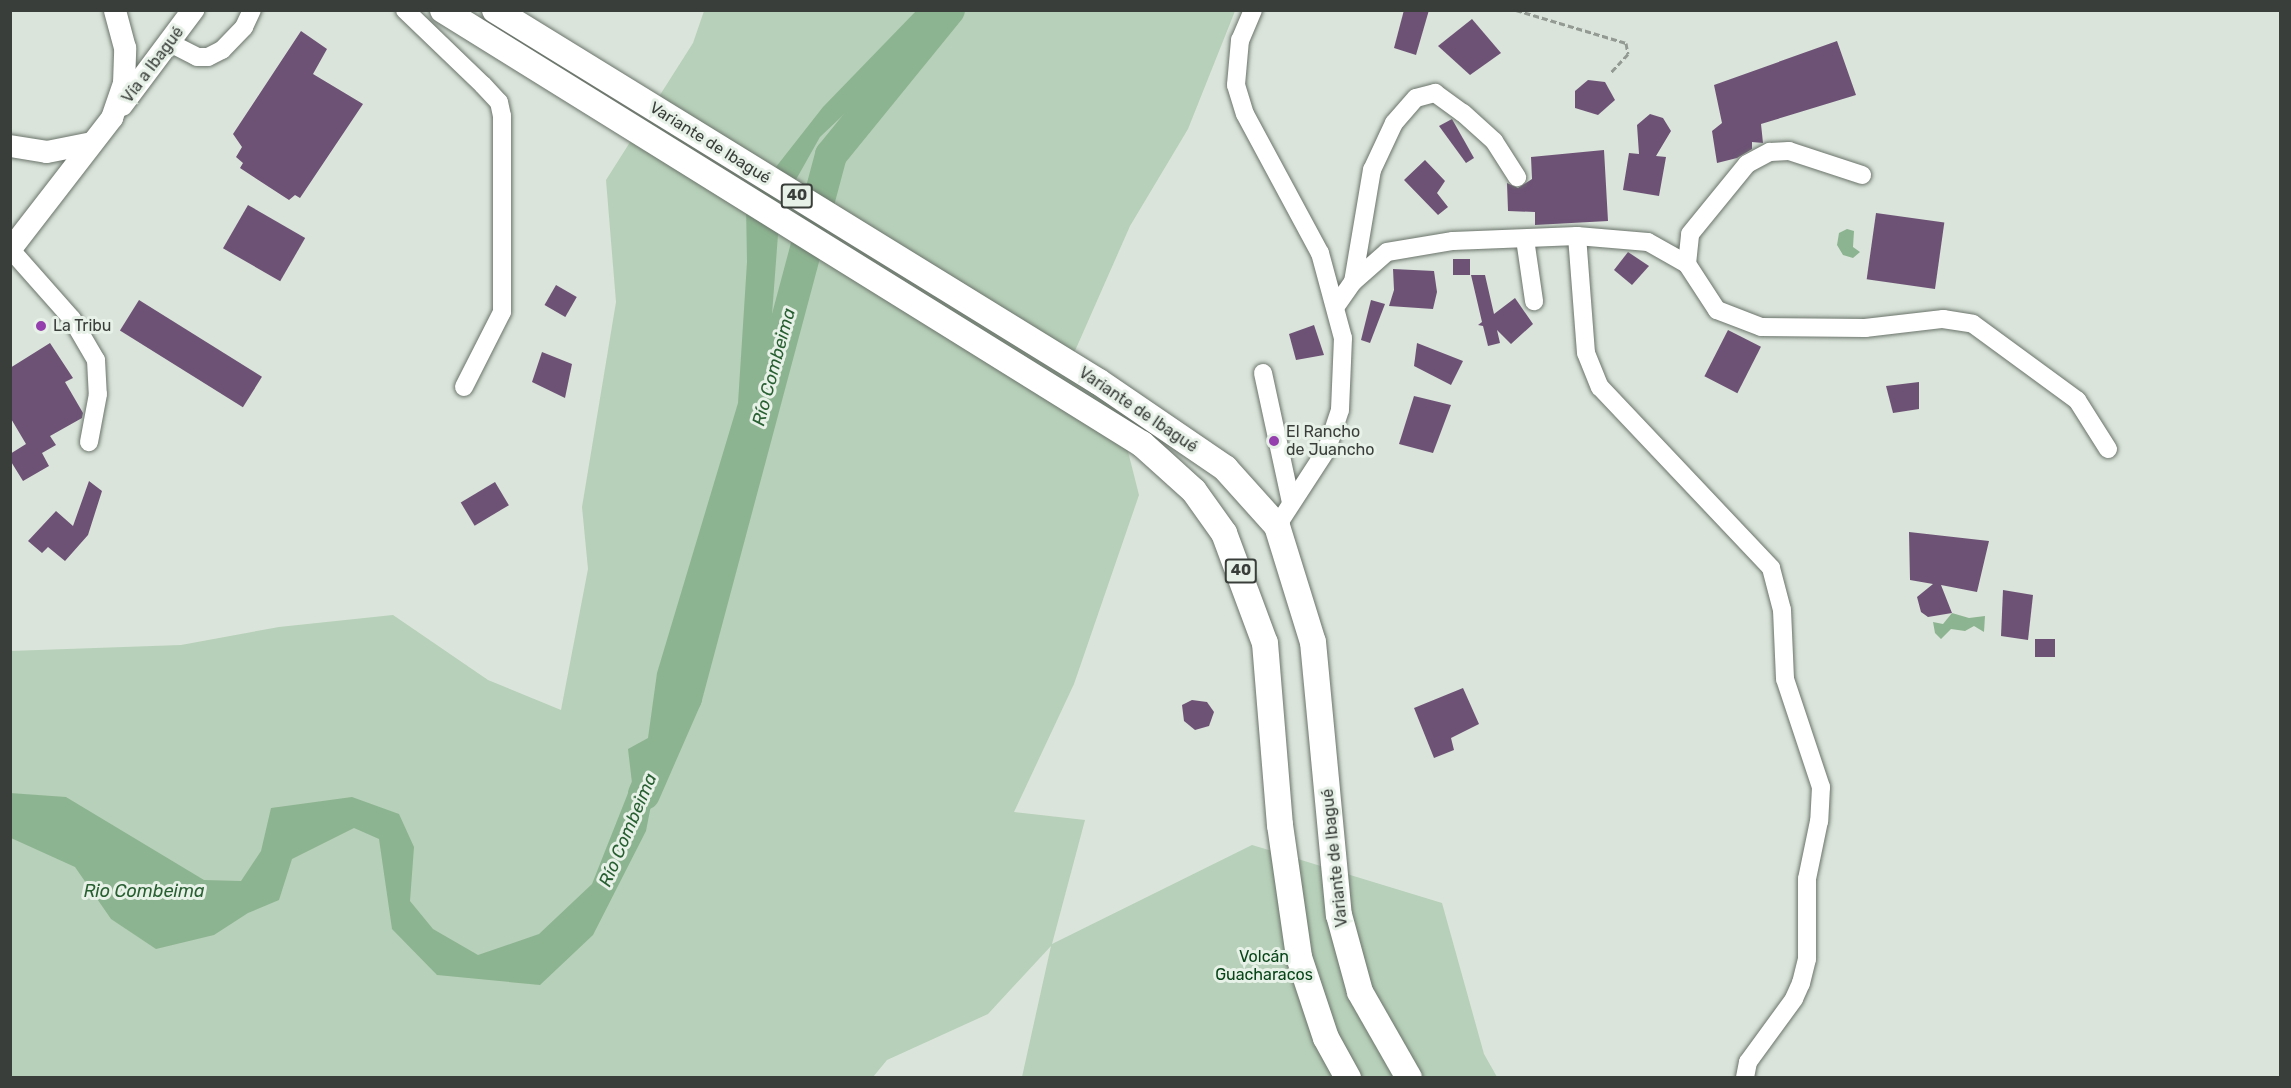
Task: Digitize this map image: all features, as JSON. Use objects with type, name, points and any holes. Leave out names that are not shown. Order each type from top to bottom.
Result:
[{"type":"highway","name":"Variante de Ibagué","points":[[443,10],[1142,444],[1194,491],[1224,533],[1264,643],[1280,825],[1299,957],[1326,1038],[1348,1077]]},
{"type":"highway","name":"Variante de Ibagué","points":[[495,10],[1099,382],[1225,468],[1277,526],[1313,642],[1339,915],[1360,992],[1409,1077]]},
{"type":"main road","points":[[112,118],[124,84],[125,48],[115,10]]},
{"type":"main road","name":"Vía a Ibagué","points":[[92,143],[193,10]]},
{"type":"main road","points":[[10,146],[47,152],[92,143]]},
{"type":"main road","points":[[11,250],[92,143]]},
{"type":"street","points":[[170,43],[197,57],[208,57],[222,50],[244,27],[252,10]]},
{"type":"street","points":[[405,10],[499,102],[502,116],[502,312],[464,387]]},
{"type":"street","points":[[1253,10],[1240,40],[1236,85],[1245,114],[1320,253],[1343,338],[1340,410],[1327,449],[1277,526]]},
{"type":"street","points":[[1353,282],[1372,170],[1394,123],[1416,98],[1435,93],[1463,113],[1494,141],[1517,177]]},
{"type":"street","points":[[1687,264],[1690,234],[1747,164],[1770,152],[1789,151],[1862,175]]},
{"type":"street","points":[[1336,306],[1353,282],[1387,252],[1454,241],[1577,237],[1648,242],[1687,264],[1717,310],[1761,327],[1865,328],[1950,319],[1973,324],[2077,400],[2108,449]]},
{"type":"street","points":[[1577,237],[1586,353],[1600,387],[1771,568],[1782,610],[1785,679],[1821,787],[1819,821],[1807,879],[1806,959],[1801,983],[1794,999],[1748,1062],[1744,1077]]},
{"type":"street","points":[[1525,239],[1534,301]]},
{"type":"street","points":[[11,250],[72,319],[96,360],[98,394],[89,442]]},
{"type":"street","points":[[1263,373],[1292,502]]},
{"type":"path","points":[[1516,10],[1626,43],[1628,54],[1610,74]]},
{"type":"green space","name":"Volcán Guacharacos","points":[[704,11],[1235,11],[1188,129],[1130,226],[1067,369],[1118,412],[1139,495],[1074,684],[1014,812],[1085,820],[1052,944],[1252,845],[1442,903],[1484,1054],[1497,1077],[1022,1077],[1051,946],[988,1014],[887,1060],[873,1077],[11,1077],[10,651],[181,645],[279,627],[393,615],[488,680],[561,710],[588,569],[582,507],[616,302],[606,180],[693,43]]},
{"type":"water","name":"Rio Combeima","points":[[916,11],[953,11],[820,137],[780,208],[771,328],[739,460],[670,708],[646,831],[593,935],[540,985],[437,975],[392,929],[379,839],[354,828],[292,859],[279,900],[248,913],[214,935],[156,949],[111,919],[75,867],[11,838],[10,793],[66,797],[204,880],[241,881],[261,851],[271,808],[352,797],[399,814],[414,847],[410,901],[433,929],[478,955],[539,934],[592,884],[632,783],[628,749],[648,738],[657,673],[738,403],[747,262],[746,205],[823,107]]},
{"type":"water","points":[[1847,229],[1854,231],[1853,247],[1860,252],[1853,258],[1843,255],[1837,245],[1839,233]]},
{"type":"water","points":[[1952,613],[1969,618],[1985,616],[1984,632],[1974,626],[1965,631],[1951,629],[1941,639],[1935,633],[1933,622],[1943,624]]},
{"type":"building","points":[[1404,10],[1429,10],[1416,55],[1394,48]]},
{"type":"building","points":[[1472,19],[1501,53],[1470,75],[1438,46]]},
{"type":"building","points":[[301,31],[327,49],[313,74],[363,104],[300,198],[295,195],[289,200],[240,168],[243,163],[236,157],[242,147],[233,134]]},
{"type":"building","points":[[1837,41],[1856,95],[1761,124],[1763,143],[1752,142],[1752,149],[1737,158],[1717,163],[1712,131],[1722,123],[1714,85]]},
{"type":"building","points":[[1588,80],[1605,82],[1615,100],[1598,115],[1575,108],[1575,91]]},
{"type":"building","points":[[1650,114],[1663,118],[1671,131],[1656,156],[1666,157],[1659,196],[1623,190],[1629,153],[1639,154],[1637,125]]},
{"type":"building","points":[[1452,119],[1474,158],[1466,163],[1439,126]]},
{"type":"building","points":[[1604,150],[1608,221],[1535,225],[1535,212],[1508,211],[1507,183],[1518,188],[1532,179],[1531,157]]},
{"type":"building","points":[[1425,160],[1445,181],[1437,193],[1448,207],[1438,215],[1404,180]]},
{"type":"building","points":[[248,205],[305,238],[280,281],[223,248]]},
{"type":"building","points":[[1876,213],[1944,223],[1935,289],[1867,279]]},
{"type":"building","points":[[1628,252],[1649,266],[1632,285],[1614,270]]},
{"type":"building","points":[[1453,259],[1470,259],[1470,275],[1453,275]]},
{"type":"building","points":[[1393,269],[1434,271],[1437,292],[1433,309],[1389,306],[1394,290]]},
{"type":"building","points":[[1471,275],[1485,275],[1494,314],[1515,298],[1533,324],[1511,344],[1497,330],[1500,343],[1488,346],[1483,326],[1478,325],[1482,322]]},
{"type":"building","points":[[556,285],[577,297],[565,317],[544,305]]},
{"type":"building","points":[[139,300],[262,377],[243,407],[120,331]]},
{"type":"building","points":[[1371,300],[1385,304],[1370,343],[1361,340]]},
{"type":"building","points":[[1314,325],[1324,355],[1296,360],[1289,334]]},
{"type":"building","points":[[1728,330],[1761,347],[1737,393],[1704,376]]},
{"type":"building","points":[[50,343],[73,378],[65,382],[83,413],[82,418],[50,436],[56,445],[42,453],[49,466],[23,481],[10,460],[10,454],[26,444],[10,417],[10,368]]},
{"type":"building","points":[[1417,343],[1463,361],[1451,385],[1414,366]]},
{"type":"building","points":[[542,352],[572,364],[565,398],[532,382]]},
{"type":"building","points":[[1919,382],[1919,409],[1893,413],[1886,386]]},
{"type":"building","points":[[1414,396],[1451,405],[1433,453],[1399,444]]},
{"type":"building","points":[[89,481],[102,491],[88,535],[65,561],[48,547],[42,553],[28,541],[56,511],[73,526]]},
{"type":"building","points":[[495,482],[509,505],[475,526],[461,503]]},
{"type":"building","points":[[1909,532],[1989,541],[1977,592],[1941,585],[1952,613],[1928,617],[1921,612],[1917,597],[1933,584],[1910,580]]},
{"type":"building","points":[[2003,590],[2033,595],[2028,640],[2001,636]]},
{"type":"building","points":[[2035,639],[2055,639],[2055,657],[2035,657]]},
{"type":"building","points":[[1463,688],[1479,724],[1451,738],[1454,750],[1434,758],[1414,708]]},
{"type":"building","points":[[1192,700],[1207,702],[1214,712],[1209,726],[1195,730],[1184,721],[1182,705]]},
{"type":"waterway","name":"Río Combeima","points":[[644,794],[686,698],[831,155],[949,10]]},
{"type":"place","name":"La Tribu","points":[[41,326]]},
{"type":"place","name":"El Rancho de Juancho","points":[[1274,441]]}]
